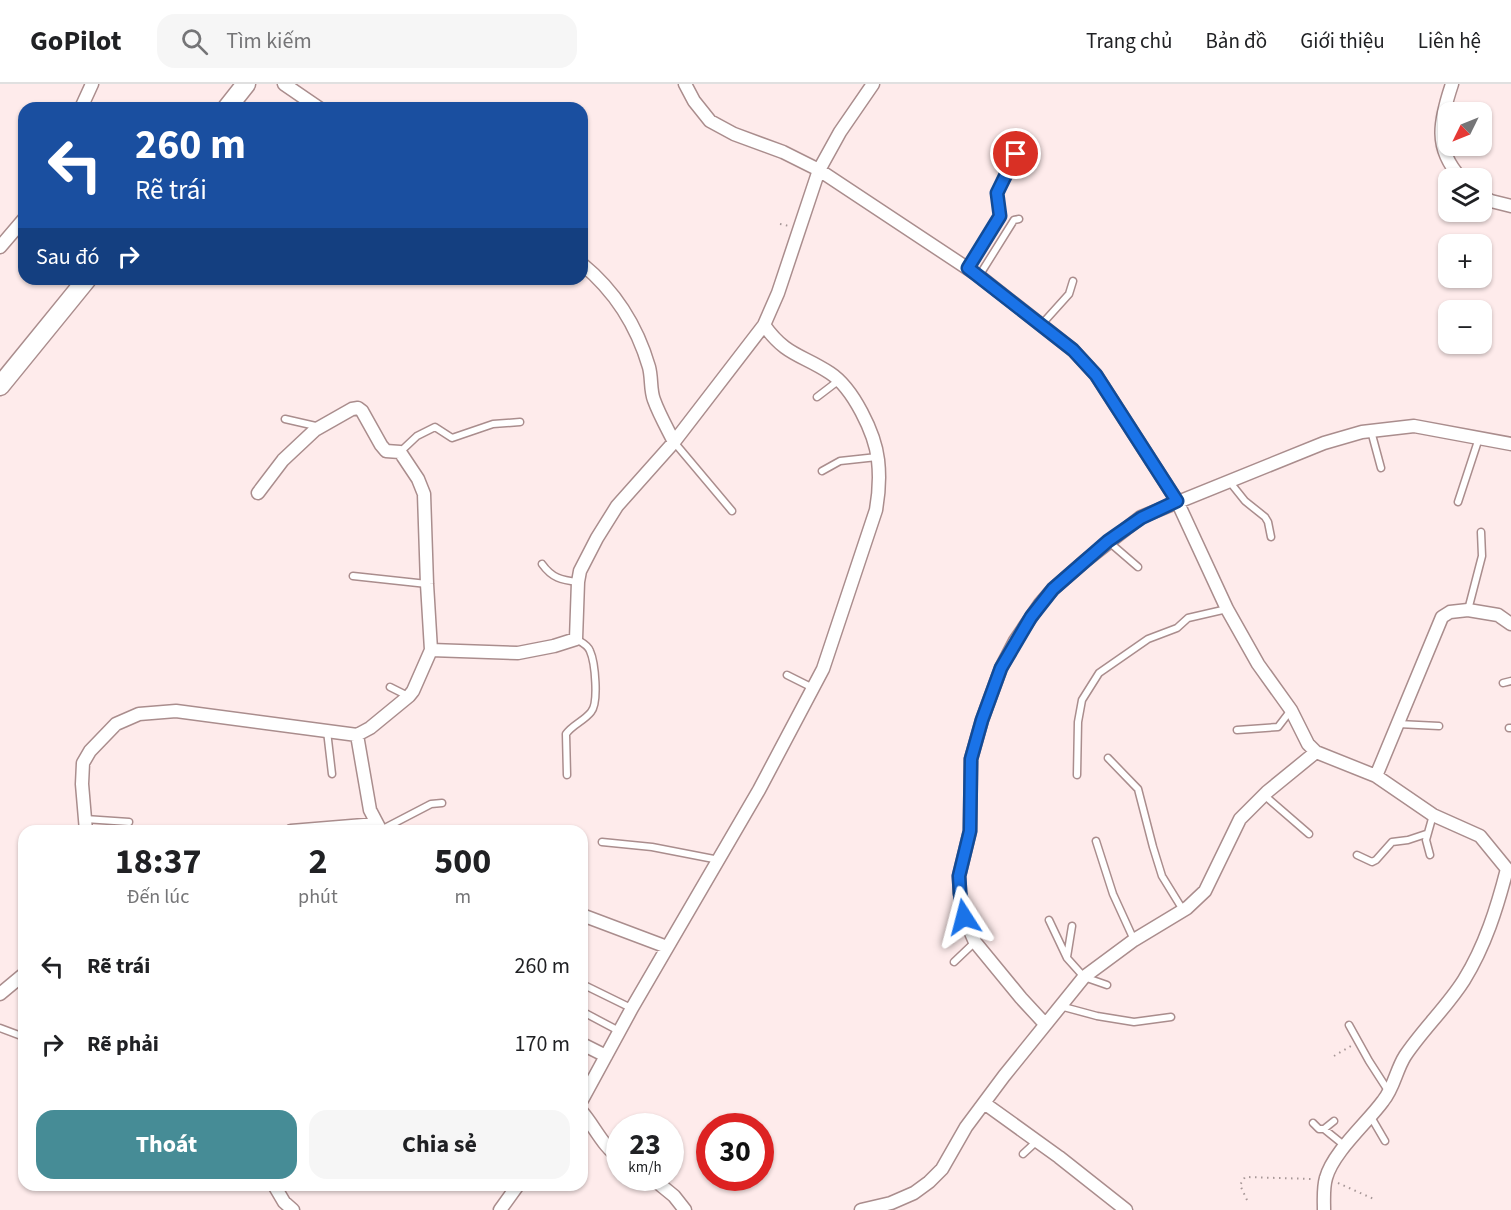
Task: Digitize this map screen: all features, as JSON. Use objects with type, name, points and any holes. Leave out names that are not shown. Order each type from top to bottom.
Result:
[{"type":"main road","points":[[232,102],[246,84]]},
{"type":"main road","points":[[0,386],[82,285]]},
{"type":"street","points":[[84,102],[92,84]]},
{"type":"street","points":[[284,84],[310,102]]},
{"type":"street","points":[[685,84],[694,101],[710,121],[734,134],[783,152],[819,170],[973,272],[1073,350],[1096,375],[1177,501],[1227,609],[1258,664],[1292,710],[1308,744],[1316,752],[1376,776],[1433,815],[1480,836],[1508,875],[1485,938],[1465,979],[1404,1057],[1389,1092],[1332,1163],[1326,1178],[1324,1210]]},
{"type":"street","points":[[431,650],[518,652],[554,646],[576,639],[580,572],[597,538],[617,506],[674,442],[764,325],[778,293],[819,170],[840,132],[873,84]]},
{"type":"street","points":[[1451,168],[1444,154],[1441,138],[1442,114],[1452,84]]},
{"type":"street","points":[[1492,201],[1511,206]]},
{"type":"street","points":[[0,247],[18,226]]},
{"type":"street","points":[[588,270],[612,293],[639,338],[650,370],[653,398],[674,442]]},
{"type":"street","points":[[588,1089],[632,1008],[719,861],[823,669],[876,510],[880,489],[878,457],[862,412],[831,374],[790,352],[774,339],[764,325]]},
{"type":"street","points":[[85,825],[83,763],[90,751],[116,724],[139,714],[176,711],[357,735],[370,728],[409,696],[431,650],[424,494],[418,479],[400,452],[386,451],[362,411],[358,408],[352,409],[320,427],[283,460],[258,493]]},
{"type":"street","points":[[1045,1024],[975,942],[964,917],[959,876],[970,831],[971,759],[982,720],[1001,668],[1015,641],[1040,604],[1053,589],[1108,541],[1141,518],[1177,501],[1324,443],[1371,431],[1414,426],[1511,444]]},
{"type":"street","points":[[1376,776],[1442,617],[1449,612],[1468,610],[1498,615],[1511,624]]},
{"type":"street","points":[[357,735],[370,810],[378,825]]},
{"type":"street","points":[[861,1210],[894,1207],[929,1182],[942,1169],[966,1127],[1084,977],[1134,940],[1184,911],[1205,891],[1240,819],[1264,795],[1316,752]]},
{"type":"street","points":[[588,917],[668,947]]},
{"type":"street","points":[[0,994],[18,979]]},
{"type":"street","points":[[588,1047],[606,1056]]},
{"type":"street","points":[[984,1103],[1126,1210]]},
{"type":"street","points":[[588,1120],[606,1147]]},
{"type":"street","points":[[277,1191],[285,1208]]},
{"type":"street","points":[[500,1210],[514,1191]]},
{"type":"street","points":[[668,1191],[685,1210]]},
{"type":"lane","points":[[973,272],[1000,216],[999,189],[1025,137]]},
{"type":"lane","points":[[973,272],[1014,220],[1019,219]]},
{"type":"lane","points":[[1042,324],[1069,294],[1073,281]]},
{"type":"lane","points":[[817,397],[838,381]]},
{"type":"lane","points":[[285,419],[320,427]]},
{"type":"lane","points":[[400,452],[417,436],[435,427],[439,427],[452,438],[493,424],[520,422]]},
{"type":"lane","points":[[1371,431],[1381,468]]},
{"type":"lane","points":[[1458,502],[1479,438]]},
{"type":"lane","points":[[674,442],[732,511]]},
{"type":"lane","points":[[822,471],[840,460],[878,457]]},
{"type":"lane","points":[[1228,481],[1245,501],[1265,518],[1271,537]]},
{"type":"lane","points":[[1468,610],[1482,556],[1481,532]]},
{"type":"lane","points":[[1108,541],[1138,567]]},
{"type":"lane","points":[[542,564],[552,577],[578,582]]},
{"type":"lane","points":[[353,576],[427,584]]},
{"type":"lane","points":[[1077,775],[1078,722],[1082,700],[1099,673],[1148,639],[1177,628],[1188,618],[1227,609]]},
{"type":"lane","points":[[567,775],[566,734],[591,713],[595,703],[591,653],[589,648],[576,639]]},
{"type":"lane","points":[[787,675],[813,688]]},
{"type":"lane","points":[[1503,682],[1511,681]]},
{"type":"lane","points":[[390,687],[409,696]]},
{"type":"lane","points":[[1237,730],[1278,727],[1292,710]]},
{"type":"lane","points":[[1398,724],[1439,726]]},
{"type":"lane","points":[[327,731],[332,774]]},
{"type":"lane","points":[[1108,758],[1138,789],[1162,876],[1184,911]]},
{"type":"lane","points":[[1264,795],[1309,834]]},
{"type":"lane","points":[[388,825],[416,814],[425,807],[442,803]]},
{"type":"lane","points":[[1430,855],[1425,840],[1433,815]]},
{"type":"lane","points":[[85,825],[129,822]]},
{"type":"lane","points":[[1357,855],[1372,862],[1392,842],[1426,834]]},
{"type":"lane","points":[[1096,841],[1113,894],[1134,940]]},
{"type":"lane","points":[[602,842],[652,847],[719,861]]},
{"type":"lane","points":[[1049,920],[1067,958],[1084,977],[1107,985]]},
{"type":"lane","points":[[1067,958],[1072,926]]},
{"type":"lane","points":[[954,962],[975,942]]},
{"type":"lane","points":[[588,987],[632,1008]]},
{"type":"lane","points":[[1060,1006],[1097,1016],[1134,1022],[1171,1017]]},
{"type":"lane","points":[[588,1015],[620,1031]]},
{"type":"lane","points":[[1349,1025],[1389,1092]]},
{"type":"lane","points":[[0,1028],[18,1035]]},
{"type":"lane","points":[[1371,1116],[1385,1141]]},
{"type":"lane","points":[[1324,1129],[1334,1121]]},
{"type":"lane","points":[[1313,1123],[1345,1147]]},
{"type":"lane","points":[[1023,1154],[1037,1141]]},
{"type":"path","points":[[1334,1056],[1358,1041]]},
{"type":"path","points":[[1247,1200],[1240,1185],[1245,1177],[1326,1178],[1376,1200]]},
{"type":"route","points":[[964,917],[959,876],[970,831],[971,759],[1001,668],[1015,641],[1053,589],[1108,541],[1141,518],[1177,501],[1096,375],[1073,350],[968,268],[1000,216],[997,193],[1016,154]]}]
